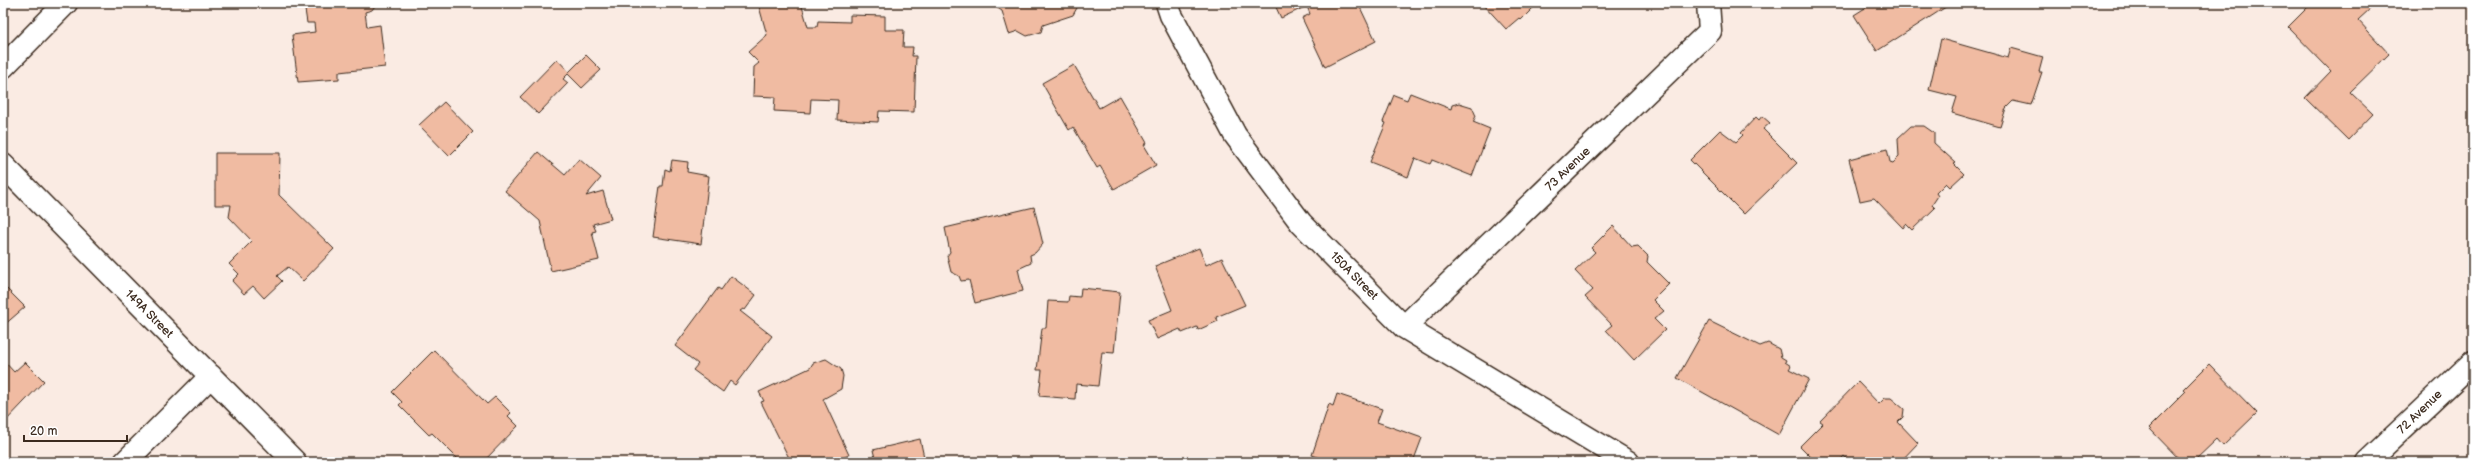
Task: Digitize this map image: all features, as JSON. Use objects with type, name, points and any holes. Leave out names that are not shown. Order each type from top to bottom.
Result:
[{"type":"street","points":[[3,67],[66,3]]},
{"type":"street","name":"150A Street","points":[[1167,3],[1171,15],[1236,135],[1301,223],[1404,327],[1628,462]]},
{"type":"street","name":"73 Avenue","points":[[1404,327],[1710,31],[1708,3]]},
{"type":"street","name":"149A Street","points":[[3,166],[295,462]]},
{"type":"street","name":"72 Avenue","points":[[2367,462],[2473,362]]},
{"type":"street","points":[[125,462],[211,376]]},
{"type":"building","points":[[304,3],[377,3],[372,10],[365,12],[367,27],[380,25],[385,67],[339,72],[339,79],[298,82],[292,35],[315,32],[314,23],[307,23]]},
{"type":"building","points":[[758,3],[801,3],[808,27],[817,27],[818,21],[850,22],[850,15],[885,16],[885,30],[904,30],[903,47],[913,47],[912,56],[916,56],[914,112],[879,111],[878,122],[837,120],[838,100],[811,99],[810,113],[774,111],[775,97],[753,96],[754,67],[759,63],[748,52],[767,35]]},
{"type":"building","points":[[990,3],[1077,3],[1078,6],[1073,15],[1043,25],[1041,32],[1027,36],[1018,31],[1009,34],[1002,11]]},
{"type":"building","points":[[1274,3],[1358,3],[1376,41],[1325,67],[1302,18],[1310,14],[1307,6],[1281,18]]},
{"type":"building","points":[[1482,3],[1538,3],[1521,20],[1519,18],[1506,29]]},
{"type":"building","points":[[1873,3],[1952,3],[1877,51],[1854,15]]},
{"type":"building","points":[[2312,3],[2363,3],[2370,9],[2358,20],[2389,54],[2350,92],[2373,114],[2348,140],[2305,98],[2331,71],[2288,27]]},
{"type":"building","points":[[1941,39],[2008,58],[2011,48],[2043,57],[2039,72],[2042,72],[2031,105],[2013,101],[2006,108],[2000,127],[1952,113],[1957,97],[1929,90]]},
{"type":"building","points":[[586,55],[601,70],[582,88],[568,74],[563,79],[568,83],[538,114],[520,97],[557,59],[569,72]]},
{"type":"building","points":[[1074,65],[1099,108],[1120,96],[1147,143],[1144,145],[1156,165],[1114,189],[1100,166],[1097,168],[1073,127],[1069,130],[1042,83]]},
{"type":"building","points":[[1410,93],[1451,109],[1452,105],[1459,103],[1472,107],[1476,116],[1473,122],[1490,129],[1472,176],[1432,160],[1430,164],[1415,158],[1408,177],[1370,162],[1386,123],[1383,122],[1394,95],[1407,100]]},
{"type":"building","points":[[444,102],[473,132],[449,156],[419,125]]},
{"type":"building","points":[[1762,116],[1770,123],[1763,129],[1797,163],[1744,214],[1690,160],[1720,130],[1736,142],[1743,135],[1741,133],[1756,117],[1759,120]]},
{"type":"building","points":[[1911,126],[1924,126],[1934,133],[1934,143],[1956,163],[1954,164],[1964,174],[1950,187],[1946,183],[1936,193],[1938,196],[1932,205],[1935,208],[1912,230],[1906,224],[1903,228],[1874,198],[1860,201],[1849,159],[1887,149],[1890,162],[1893,163],[1899,157],[1898,138]]},
{"type":"building","points":[[538,152],[565,175],[579,159],[601,178],[586,196],[603,191],[611,219],[593,224],[596,231],[592,232],[599,260],[551,271],[540,221],[505,191]]},
{"type":"building","points":[[215,153],[280,153],[279,195],[334,249],[303,281],[288,267],[277,276],[282,281],[264,298],[253,286],[244,294],[232,281],[239,274],[229,264],[252,241],[229,217],[231,205],[215,205]]},
{"type":"building","points":[[672,160],[688,162],[687,172],[709,176],[701,244],[653,237],[660,186],[663,186],[665,169],[670,171]]},
{"type":"building","points":[[1034,207],[1043,244],[1035,253],[1030,255],[1031,263],[1018,269],[1023,291],[975,303],[969,280],[961,281],[959,276],[951,272],[947,256],[950,252],[945,228]]},
{"type":"building","points":[[1613,226],[1632,247],[1638,246],[1648,256],[1647,262],[1669,284],[1653,300],[1664,311],[1654,319],[1665,330],[1634,360],[1606,330],[1612,325],[1585,297],[1593,290],[1575,271],[1595,252],[1591,248]]},
{"type":"building","points":[[1199,248],[1206,265],[1222,258],[1245,305],[1216,317],[1218,321],[1198,330],[1197,327],[1182,333],[1180,329],[1157,339],[1148,320],[1172,310],[1155,266]]},
{"type":"building","points":[[731,276],[756,295],[745,310],[743,309],[740,311],[772,336],[735,385],[730,381],[723,392],[693,370],[698,364],[675,346],[718,288],[721,290]]},
{"type":"building","points":[[1081,288],[1120,292],[1114,353],[1102,352],[1098,386],[1076,384],[1075,399],[1039,396],[1042,370],[1037,370],[1042,328],[1046,328],[1048,301],[1068,302],[1069,296],[1080,297]]},
{"type":"building","points":[[7,289],[25,307],[3,326],[3,293]]},
{"type":"building","points":[[1709,321],[1760,346],[1768,343],[1779,349],[1781,357],[1791,366],[1789,369],[1809,379],[1779,435],[1677,378]]},
{"type":"building","points":[[434,350],[487,404],[495,397],[511,413],[508,416],[518,426],[483,462],[461,462],[432,433],[429,435],[399,405],[402,402],[392,392]]},
{"type":"building","points":[[826,359],[841,369],[843,376],[841,389],[823,399],[849,455],[834,462],[791,462],[761,402],[764,401],[759,392],[810,368],[813,363]]},
{"type":"building","points":[[3,360],[14,372],[25,362],[44,381],[3,424]]},
{"type":"building","points":[[2209,364],[2257,413],[2223,446],[2217,439],[2193,462],[2182,462],[2149,428],[2186,391],[2184,389]]},
{"type":"building","points":[[1858,382],[1879,404],[1885,398],[1891,398],[1904,409],[1903,417],[1898,422],[1918,443],[1900,462],[1850,462],[1844,456],[1838,462],[1816,462],[1800,446],[1823,423],[1820,421]]},
{"type":"building","points":[[1337,394],[1382,409],[1377,422],[1422,438],[1413,462],[1332,462],[1312,455],[1329,404],[1333,406]]},
{"type":"building","points":[[920,439],[925,462],[876,462],[873,450]]}]
